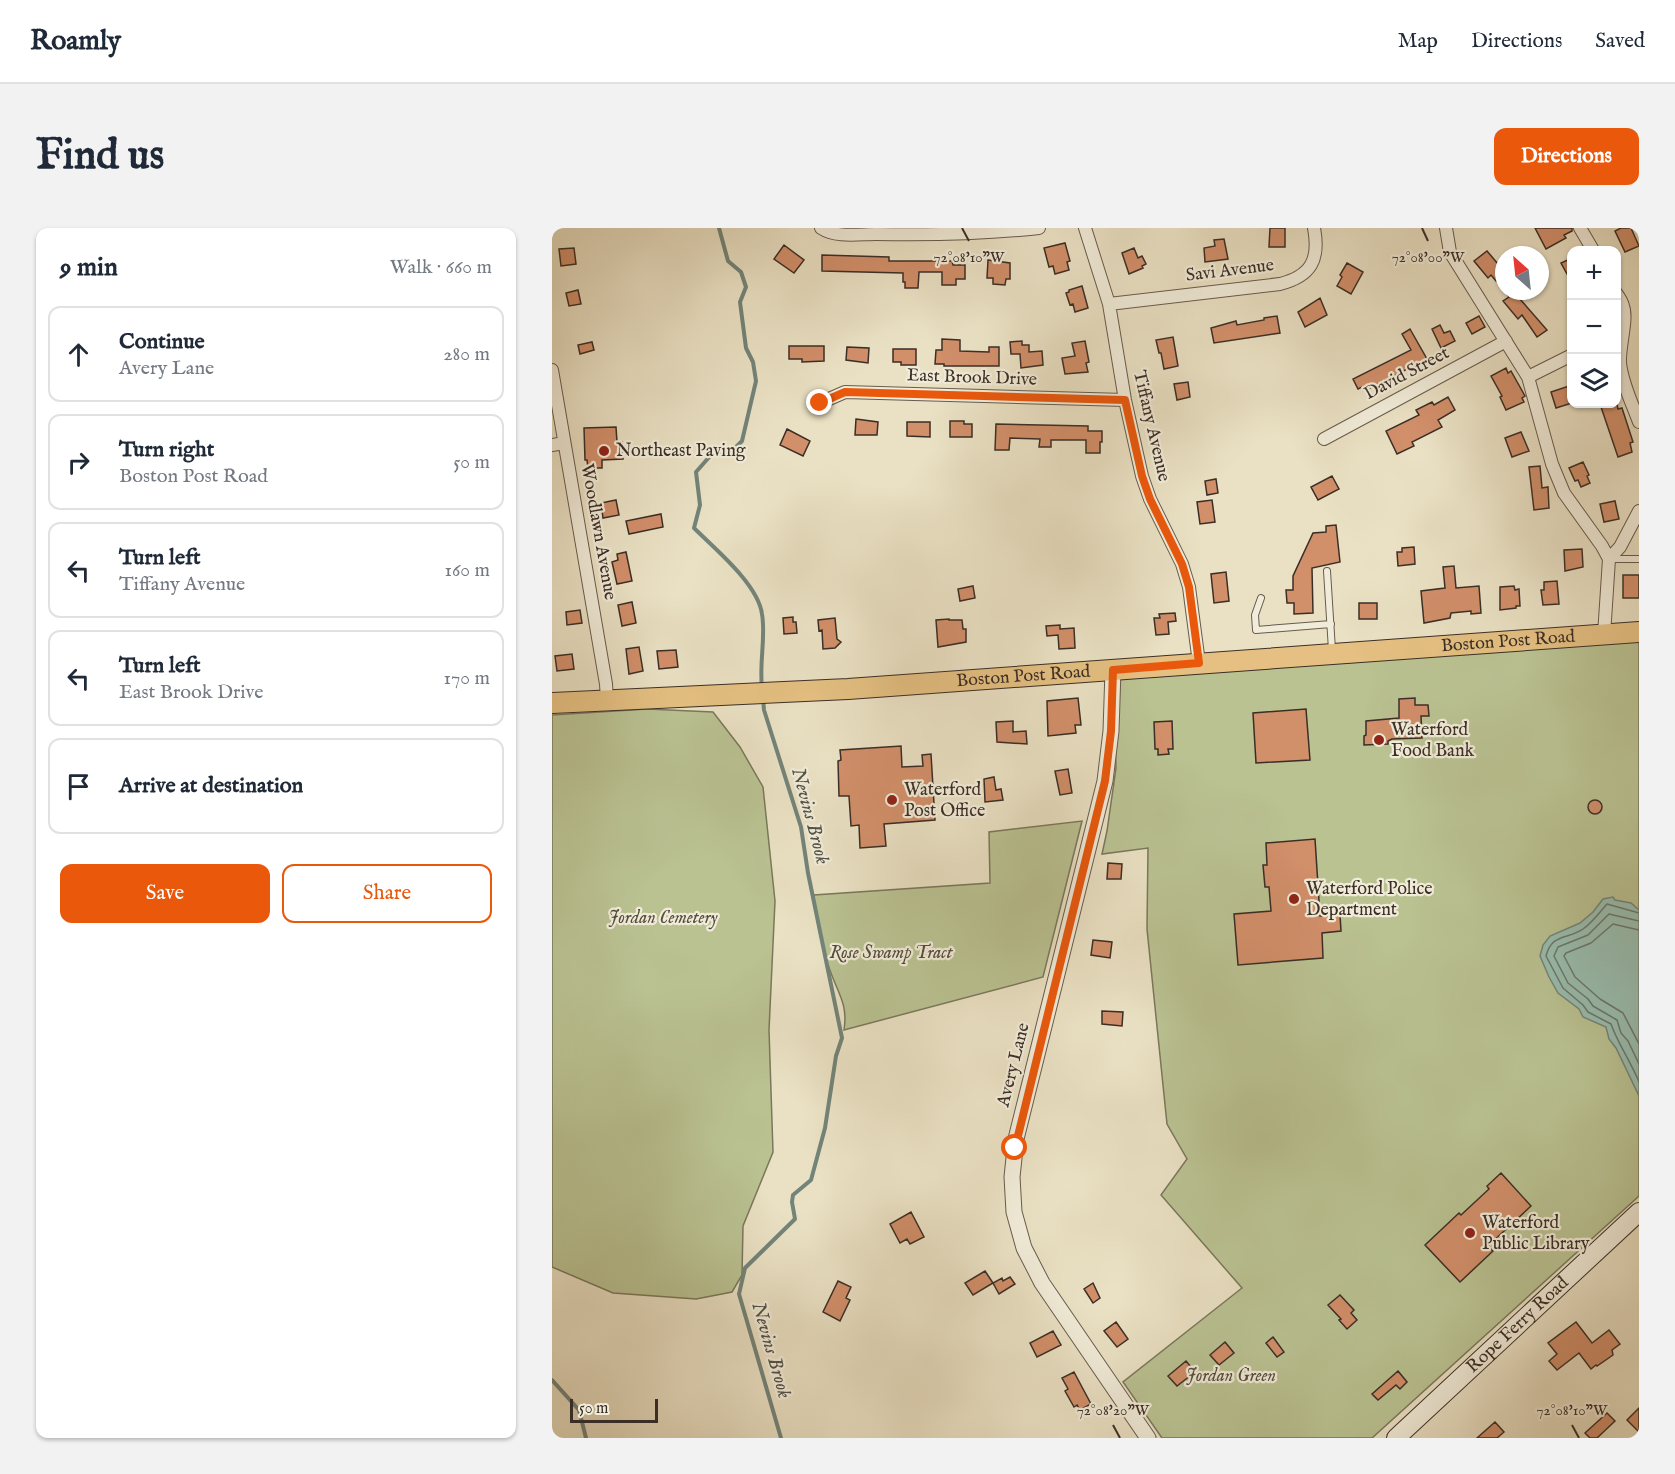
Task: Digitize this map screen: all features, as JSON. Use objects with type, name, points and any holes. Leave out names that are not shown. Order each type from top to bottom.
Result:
[{"type":"main road","name":"Boston Post Road","points":[[552,703],[848,689],[1639,632]]},
{"type":"main road","name":"Rope Ferry Road","points":[[1396,1438],[1639,1212]]},
{"type":"street","points":[[821,228],[834,234],[915,234],[1001,232],[1039,228]]},
{"type":"street","name":"Tiffany Avenue","points":[[1085,228],[1109,304],[1125,400],[1142,476],[1150,499],[1182,564],[1189,587],[1199,663]]},
{"type":"street","name":"Savi Avenue","points":[[1109,304],[1280,284],[1295,280],[1308,272],[1314,258],[1317,243],[1314,228]]},
{"type":"street","points":[[1446,228],[1450,252],[1528,377],[1552,464],[1564,493],[1609,559],[1604,635]]},
{"type":"street","points":[[1580,228],[1591,246]]},
{"type":"street","points":[[1621,301],[1625,317],[1621,329]]},
{"type":"street","name":"David Street","points":[[1324,439],[1506,341]]},
{"type":"street","points":[[1620,354],[1622,372],[1639,422]]},
{"type":"street","points":[[1528,377],[1567,358]]},
{"type":"street","name":"Woodlawn Avenue","points":[[552,370],[558,444],[606,684],[607,700]]},
{"type":"street","name":"East Brook Drive","points":[[820,403],[845,392],[1125,400]]},
{"type":"street","points":[[1609,559],[1620,547],[1639,511]]},
{"type":"street","name":"Avery Lane","points":[[1113,670],[1111,731],[1105,781],[1016,1139],[1012,1177],[1014,1212],[1024,1248],[1042,1283],[1148,1438]]},
{"type":"lane","points":[[1609,559],[1639,559]]},
{"type":"lane","points":[[1327,571],[1332,654]]},
{"type":"lane","points":[[1261,598],[1256,615],[1256,630],[1331,624]]},
{"type":"green space","name":"Jordan Green","points":[[1639,640],[1639,1196],[1372,1438],[1162,1438],[1123,1382],[1242,1288],[1161,1195],[1187,1159],[1167,1124],[1147,929],[1148,848],[1102,854],[1116,768],[1113,670]]},
{"type":"green space","name":"Jordan Cemetery","points":[[647,709],[713,712],[740,747],[763,787],[775,901],[769,1030],[773,1152],[743,1226],[742,1275],[732,1292],[696,1299],[613,1293],[552,1267],[552,715]]},
{"type":"green space","name":"Rose Swamp Tract","points":[[1082,821],[1043,977],[844,1030],[844,1007],[822,945],[814,895],[990,883],[989,832]]},
{"type":"water","points":[[1613,897],[1615,900],[1631,903],[1639,910],[1639,1096],[1616,1048],[1609,1039],[1606,1027],[1583,1017],[1579,1009],[1558,993],[1540,956],[1543,945],[1550,936],[1580,923],[1603,899]]},
{"type":"building","points":[[1270,228],[1285,228],[1285,247],[1269,247]]},
{"type":"building","points":[[1535,228],[1572,228],[1572,231],[1564,235],[1566,238],[1549,247],[1544,246]]},
{"type":"building","points":[[1621,228],[1631,228],[1639,246],[1625,252],[1615,231]]},
{"type":"building","points":[[1224,239],[1228,259],[1205,262],[1204,248],[1215,246],[1214,240]]},
{"type":"building","points":[[1065,243],[1070,261],[1067,262],[1069,270],[1055,274],[1053,266],[1049,267],[1044,248]]},
{"type":"building","points":[[784,245],[804,260],[794,273],[774,259]]},
{"type":"building","points":[[574,248],[576,264],[561,266],[559,249]]},
{"type":"building","points":[[1134,248],[1138,258],[1142,256],[1146,264],[1142,266],[1143,268],[1129,274],[1122,253]]},
{"type":"building","points":[[1487,251],[1495,260],[1495,280],[1491,275],[1488,278],[1474,261]]},
{"type":"building","points":[[822,255],[889,257],[889,261],[952,261],[953,265],[965,265],[965,279],[956,279],[956,285],[942,285],[942,272],[919,272],[918,288],[905,288],[903,273],[822,271]]},
{"type":"building","points":[[988,260],[1010,263],[1010,279],[1006,279],[1005,285],[993,284],[993,278],[987,278]]},
{"type":"building","points":[[1567,260],[1567,274],[1561,263]]},
{"type":"building","points":[[1347,263],[1363,272],[1351,294],[1337,286]]},
{"type":"building","points":[[1082,286],[1088,308],[1075,312],[1066,293]]},
{"type":"building","points":[[578,290],[581,304],[569,306],[566,293]]},
{"type":"building","points":[[1320,298],[1327,315],[1305,327],[1298,312]]},
{"type":"building","points":[[1521,300],[1547,330],[1537,337],[1522,315],[1518,319],[1503,301]]},
{"type":"building","points":[[1277,316],[1280,333],[1214,343],[1211,328],[1236,321],[1237,325]]},
{"type":"building","points":[[1479,316],[1485,327],[1472,334],[1466,323]]},
{"type":"building","points":[[1440,325],[1444,333],[1450,331],[1455,341],[1441,348],[1432,329]]},
{"type":"building","points":[[1410,329],[1427,359],[1370,388],[1369,386],[1363,390],[1362,387],[1358,389],[1353,379],[1411,350],[1402,334]]},
{"type":"building","points":[[1173,337],[1178,366],[1164,369],[1156,340]]},
{"type":"building","points":[[942,339],[960,340],[960,351],[989,352],[989,347],[999,347],[999,366],[935,364],[936,350],[942,350]]},
{"type":"building","points":[[1022,341],[1022,345],[1029,345],[1029,352],[1042,351],[1043,365],[1021,368],[1020,354],[1011,354],[1010,342]]},
{"type":"building","points":[[1085,341],[1089,362],[1086,363],[1088,372],[1065,374],[1062,358],[1075,356],[1072,343]]},
{"type":"building","points":[[592,342],[594,350],[580,354],[578,345]]},
{"type":"building","points":[[789,346],[824,346],[824,361],[802,362],[802,359],[789,359]]},
{"type":"building","points":[[847,347],[869,348],[868,363],[846,360]]},
{"type":"building","points":[[893,349],[916,349],[916,365],[901,365],[901,362],[893,362]]},
{"type":"building","points":[[1506,368],[1508,373],[1511,371],[1525,396],[1522,398],[1524,402],[1506,410],[1500,397],[1502,396],[1491,376]]},
{"type":"building","points":[[1188,382],[1190,397],[1177,400],[1174,384]]},
{"type":"building","points":[[1567,387],[1567,405],[1556,408],[1551,392]]},
{"type":"building","points":[[1448,397],[1455,410],[1438,420],[1442,427],[1412,442],[1414,446],[1397,454],[1386,431],[1419,415],[1416,410],[1432,402],[1434,405]]},
{"type":"building","points":[[1601,408],[1622,408],[1633,442],[1630,443],[1632,452],[1618,457]]},
{"type":"building","points":[[856,419],[878,422],[877,435],[855,435]]},
{"type":"building","points":[[950,421],[964,421],[964,424],[972,424],[972,437],[950,437]]},
{"type":"building","points":[[907,422],[930,422],[930,437],[907,436]]},
{"type":"building","points":[[996,424],[1088,426],[1088,431],[1102,431],[1100,453],[1086,453],[1086,440],[1051,440],[1051,447],[1039,447],[1040,439],[1010,438],[1009,450],[995,450]]},
{"type":"building","name":"Northeast Paving","points":[[616,427],[617,442],[622,442],[623,459],[602,460],[602,468],[588,468],[587,460],[585,460],[584,428]]},
{"type":"building","points":[[787,429],[810,441],[803,456],[780,445]]},
{"type":"building","points":[[1521,432],[1529,451],[1512,457],[1505,438]]},
{"type":"building","points":[[1583,462],[1590,483],[1581,487],[1578,480],[1575,481],[1569,468]]},
{"type":"building","points":[[1540,466],[1542,488],[1548,487],[1549,508],[1534,510],[1529,467]]},
{"type":"building","points":[[1332,476],[1339,489],[1318,500],[1311,487]]},
{"type":"building","points":[[1216,479],[1218,493],[1207,495],[1205,481]]},
{"type":"building","points":[[616,500],[619,515],[603,518],[601,503]]},
{"type":"building","points":[[1212,500],[1215,522],[1200,524],[1197,502]]},
{"type":"building","points":[[1615,501],[1619,519],[1604,522],[1600,504]]},
{"type":"building","points":[[661,514],[663,527],[629,534],[626,521]]},
{"type":"building","points":[[1336,525],[1340,562],[1312,568],[1313,613],[1294,614],[1294,603],[1287,603],[1286,590],[1293,590],[1293,576],[1313,533],[1326,532],[1326,526]]},
{"type":"building","points":[[1414,547],[1415,564],[1398,566],[1397,552],[1402,552],[1402,548]]},
{"type":"building","points":[[1582,549],[1583,567],[1565,571],[1564,550]]},
{"type":"building","points":[[626,552],[632,581],[617,584],[612,562],[618,560],[617,554]]},
{"type":"building","points":[[1454,566],[1456,588],[1479,586],[1481,613],[1471,614],[1471,611],[1451,613],[1450,618],[1424,623],[1421,591],[1445,588],[1443,567]]},
{"type":"building","points":[[1226,572],[1229,601],[1214,603],[1211,574]]},
{"type":"building","points":[[1623,575],[1639,575],[1639,598],[1623,598]]},
{"type":"building","points":[[1557,581],[1559,604],[1543,605],[1541,590],[1544,590],[1544,582]]},
{"type":"building","points":[[973,586],[975,598],[960,601],[958,589]]},
{"type":"building","points":[[1514,586],[1515,590],[1519,589],[1520,606],[1500,610],[1500,587]]},
{"type":"building","points":[[632,602],[636,623],[622,626],[618,605]]},
{"type":"building","points":[[1359,603],[1377,603],[1377,619],[1359,619]]},
{"type":"building","points":[[580,610],[582,623],[567,625],[566,612]]},
{"type":"building","points":[[1175,613],[1176,621],[1168,622],[1169,634],[1156,635],[1154,618],[1160,618],[1159,614]]},
{"type":"building","points":[[793,617],[797,633],[784,634],[783,618]]},
{"type":"building","points":[[835,618],[837,639],[841,642],[835,648],[823,649],[822,630],[819,631],[818,620]]},
{"type":"building","points":[[936,620],[962,620],[963,629],[966,629],[966,642],[938,647]]},
{"type":"building","points":[[1060,625],[1060,629],[1074,628],[1075,648],[1059,649],[1058,635],[1047,636],[1046,626]]},
{"type":"building","points":[[639,647],[643,671],[629,674],[626,649]]},
{"type":"building","points":[[676,650],[678,667],[659,669],[657,651]]},
{"type":"building","points":[[572,654],[574,669],[557,671],[555,656]]},
{"type":"building","points":[[1078,698],[1081,725],[1075,725],[1076,733],[1048,736],[1047,701]]},
{"type":"building","points":[[1415,698],[1415,705],[1428,705],[1429,716],[1421,716],[1422,738],[1392,739],[1388,741],[1388,744],[1364,745],[1366,721],[1399,718],[1399,699]]},
{"type":"building","points":[[1306,709],[1310,760],[1256,763],[1253,713]]},
{"type":"building","points":[[1013,721],[1013,732],[1026,731],[1027,744],[997,742],[996,722]]},
{"type":"building","points":[[1172,721],[1173,749],[1168,749],[1169,754],[1158,755],[1158,749],[1155,749],[1154,722]]},
{"type":"building","name":"Waterford Post Office","points":[[901,746],[902,767],[923,766],[922,755],[931,754],[935,820],[884,824],[886,846],[860,848],[859,825],[851,826],[849,796],[839,796],[840,750]]},
{"type":"building","points":[[1068,769],[1072,793],[1060,795],[1055,771]]},
{"type":"building","points":[[994,777],[996,790],[1001,789],[1003,800],[985,802],[984,779]]},
{"type":"building","points":[[1592,800],[1598,800],[1602,807],[1598,814],[1592,814],[1588,810],[1588,804]]},
{"type":"building","name":"Waterford Police Department","points":[[1315,839],[1320,916],[1340,915],[1341,931],[1322,933],[1323,958],[1238,965],[1234,914],[1271,911],[1269,887],[1265,887],[1263,865],[1267,865],[1266,843]]},
{"type":"building","points":[[1108,863],[1122,864],[1121,879],[1107,879]]},
{"type":"building","points":[[1093,940],[1112,942],[1110,958],[1091,955]]},
{"type":"building","points":[[1102,1011],[1123,1012],[1122,1026],[1102,1024]]},
{"type":"building","name":"Waterford Public Library","points":[[1501,1173],[1531,1206],[1488,1246],[1493,1251],[1460,1282],[1425,1245],[1489,1189],[1487,1186]]},
{"type":"building","points":[[911,1212],[924,1237],[910,1244],[907,1239],[900,1243],[890,1224]]},
{"type":"building","points":[[985,1271],[993,1283],[973,1295],[965,1283]]},
{"type":"building","points":[[1010,1277],[1015,1284],[999,1294],[993,1283]]},
{"type":"building","points":[[838,1281],[851,1287],[846,1298],[850,1300],[840,1321],[823,1312]]},
{"type":"building","points":[[1093,1283],[1100,1298],[1093,1303],[1084,1289]]},
{"type":"building","points":[[1340,1295],[1354,1310],[1351,1313],[1357,1320],[1347,1329],[1328,1305]]},
{"type":"building","points":[[1116,1322],[1128,1339],[1117,1347],[1104,1331]]},
{"type":"building","points":[[1576,1322],[1592,1343],[1609,1330],[1620,1344],[1612,1350],[1613,1355],[1591,1369],[1579,1353],[1557,1370],[1549,1361],[1557,1354],[1548,1343]]},
{"type":"building","points":[[1053,1331],[1061,1345],[1037,1357],[1030,1343]]},
{"type":"building","points":[[1273,1337],[1284,1352],[1277,1357],[1266,1343]]},
{"type":"building","points":[[1225,1342],[1234,1353],[1219,1365],[1210,1355]]},
{"type":"building","points":[[1186,1361],[1195,1372],[1177,1386],[1168,1376]]},
{"type":"building","points":[[1398,1371],[1407,1382],[1400,1389],[1396,1385],[1378,1400],[1372,1394]]},
{"type":"building","points":[[1074,1372],[1091,1404],[1080,1410],[1077,1405],[1074,1407],[1065,1391],[1068,1389],[1062,1378]]},
{"type":"building","points":[[1639,1408],[1639,1432],[1627,1420]]},
{"type":"building","points":[[1607,1413],[1615,1421],[1597,1438],[1590,1438],[1585,1433]]},
{"type":"building","points":[[1495,1422],[1504,1432],[1497,1438],[1477,1438]]},
{"type":"waterway","name":"Nevins Brook","points":[[719,228],[728,261],[741,272],[746,287],[740,302],[746,348],[753,362],[756,381],[742,441],[731,452],[711,455],[696,472],[700,505],[694,528],[744,579],[759,603],[763,623],[762,688]]},
{"type":"waterway","name":"Nevins Brook","points":[[763,698],[764,710],[801,827],[808,873],[842,1038],[836,1056],[825,1128],[811,1180],[793,1195],[795,1219],[745,1268],[739,1294],[781,1438]]},
{"type":"waterway","points":[[552,1380],[579,1410],[586,1438]]},
{"type":"place","name":"Northeast Paving","points":[[604,451]]},
{"type":"place","name":"Waterford Food Bank","points":[[1379,740]]},
{"type":"place","name":"Waterford Post Office","points":[[892,800]]},
{"type":"place","name":"Waterford Police Department","points":[[1294,899]]},
{"type":"place","name":"Waterford Public Library","points":[[1470,1233]]},
{"type":"route","points":[[820,403],[845,392],[1125,400],[1142,476],[1150,499],[1182,564],[1189,587],[1199,663],[1113,670],[1111,731],[1105,781],[1015,1148]]}]
